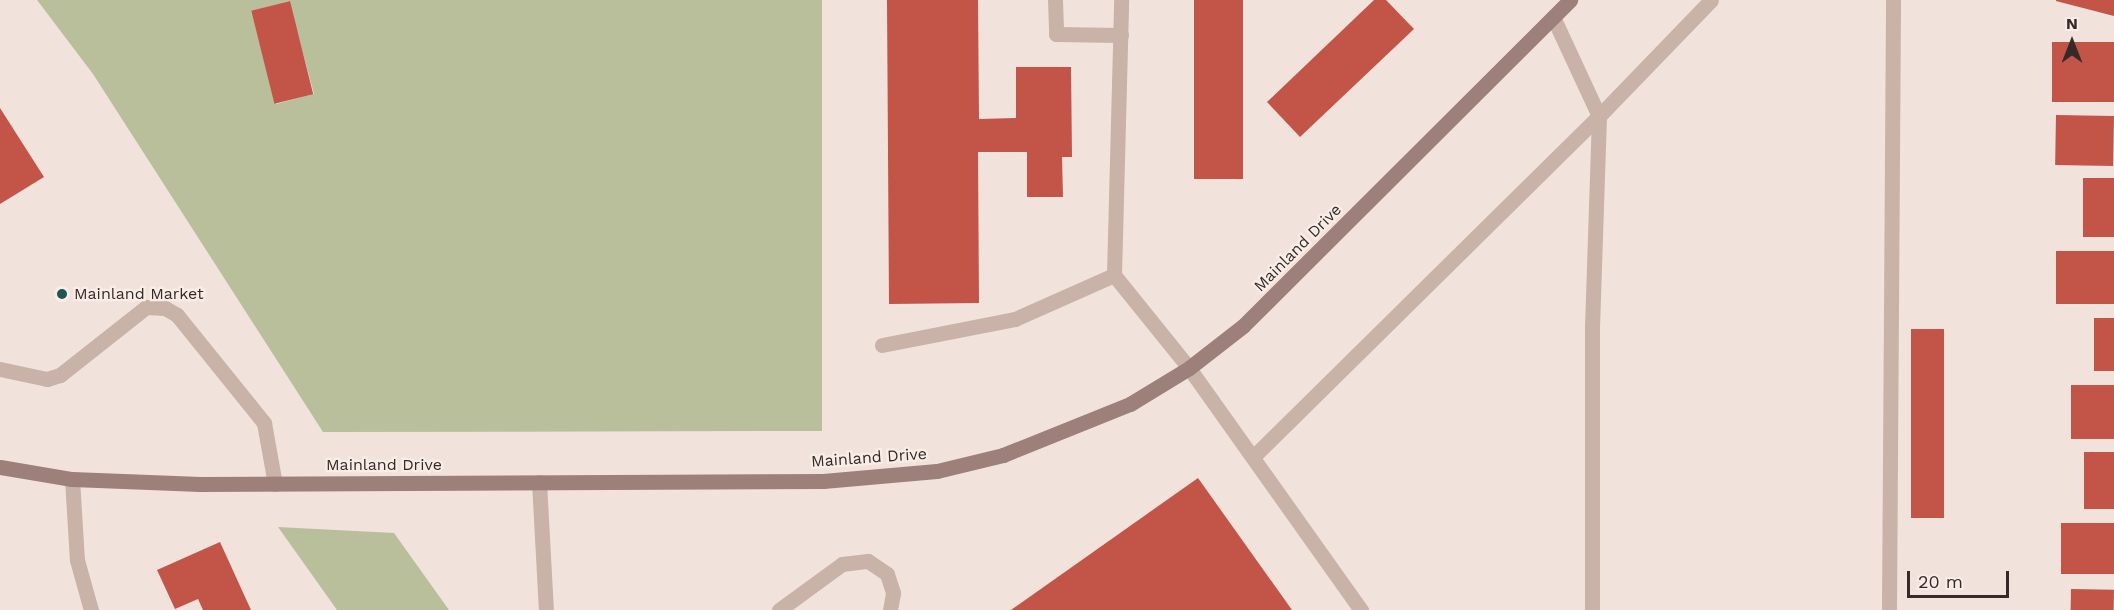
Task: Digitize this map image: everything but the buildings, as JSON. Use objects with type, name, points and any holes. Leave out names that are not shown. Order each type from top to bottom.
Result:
[{"type":"main road","name":"Mainland Drive","points":[[0,467],[72,479],[275,484],[823,481],[937,471],[1068,433],[1189,368],[1284,289],[1570,0]]},
{"type":"street","points":[[1055,0],[1056,34],[1121,35]]},
{"type":"street","points":[[1121,0],[1114,275],[1189,368],[1361,610]]},
{"type":"street","points":[[1253,457],[1599,116],[1711,0]]},
{"type":"street","points":[[1889,610],[1893,0]]},
{"type":"street","points":[[1553,17],[1599,116],[1592,325],[1592,610]]},
{"type":"street","points":[[882,345],[1015,319],[1114,275]]},
{"type":"street","points":[[0,369],[32,378],[53,377],[146,307],[165,308],[177,315],[264,423],[275,484]]},
{"type":"street","points":[[72,479],[77,560],[91,610]]},
{"type":"street","points":[[539,483],[546,610]]},
{"type":"street","points":[[779,610],[842,564],[868,561],[887,574],[893,593],[890,610]]},
{"type":"green space","points":[[37,0],[822,0],[822,431],[323,432],[93,74]],"holes":[[[289,1],[314,94],[276,104],[251,11]]]},
{"type":"green space","points":[[278,527],[394,533],[449,610],[337,610]]},
{"type":"place","name":"Mainland Market","points":[[62,294]]}]
